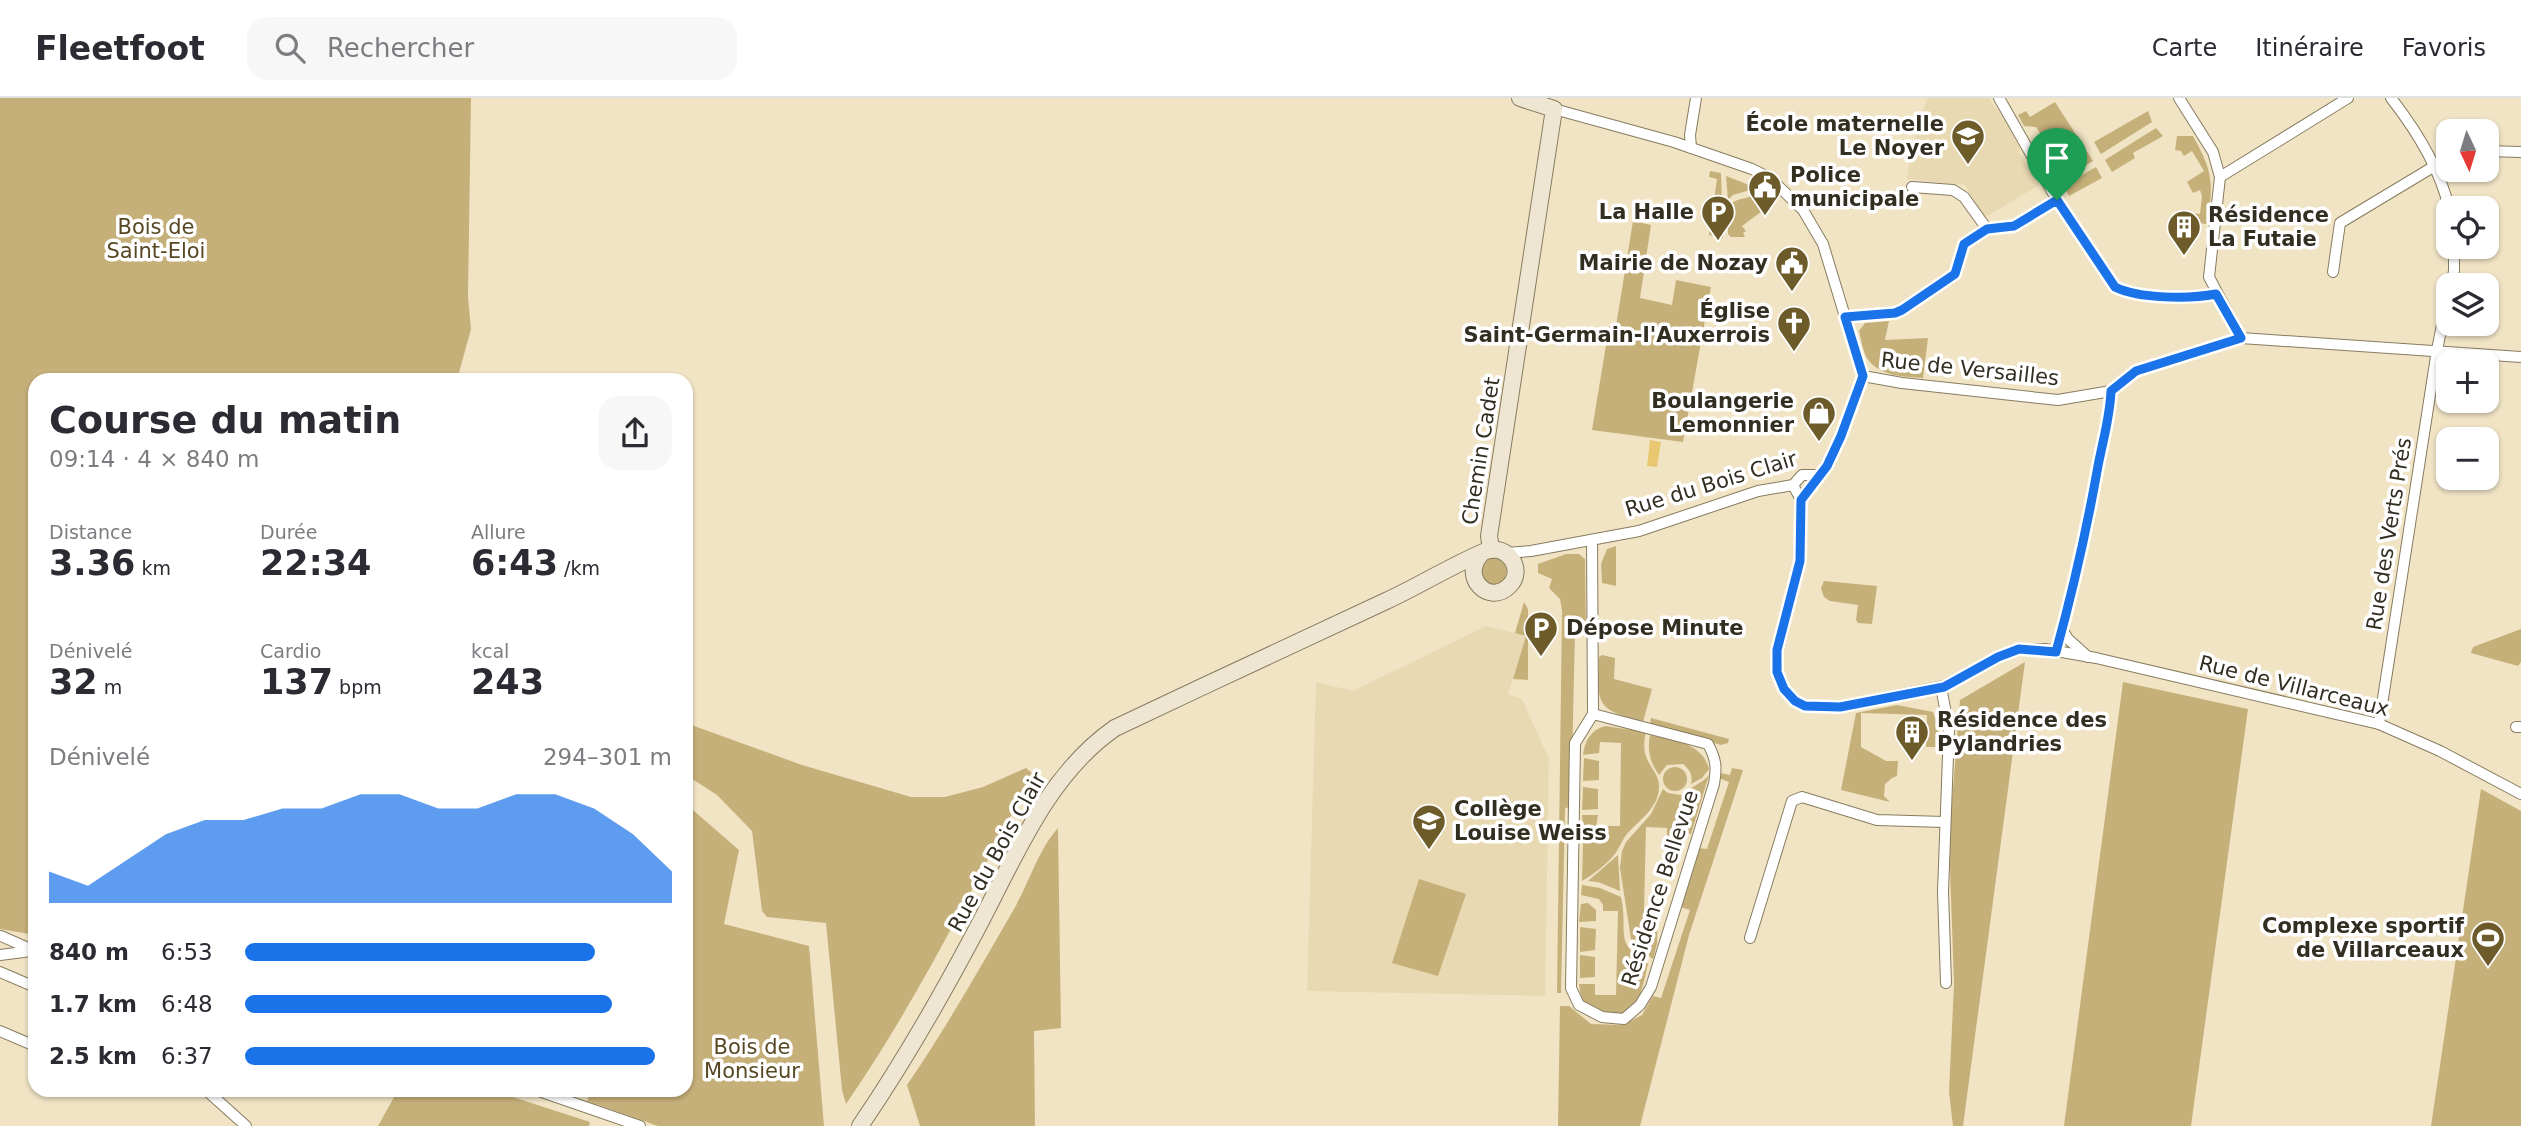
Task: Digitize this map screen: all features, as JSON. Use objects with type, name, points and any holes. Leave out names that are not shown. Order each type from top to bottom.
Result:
[{"type":"street","points":[[1520,98],[1691,148],[1770,178],[1803,210],[1823,244],[1863,376]]},
{"type":"street","points":[[1691,148],[1690,135],[1696,98]]},
{"type":"street","points":[[2000,98],[2056,198],[2115,287],[2126,292],[2196,298],[2216,294]]},
{"type":"street","points":[[2179,98],[2213,152],[2220,177],[2208,277],[2241,338]]},
{"type":"street","points":[[2220,177],[2348,98]]},
{"type":"street","points":[[2391,98],[2434,164],[2446,196]]},
{"type":"street","name":"Chemin Cadet","points":[[1493,552],[1489,536],[1554,109]]},
{"type":"street","points":[[2499,151],[2521,152]]},
{"type":"street","points":[[2333,272],[2340,223],[2434,164]]},
{"type":"street","points":[[1912,187],[1953,190],[1964,197],[1987,229]]},
{"type":"street","points":[[1845,317],[1895,313],[1902,310],[1955,274],[1964,244],[1987,229],[2014,226],[2056,198]]},
{"type":"street","name":"Rue de Versailles","points":[[1863,376],[1902,383],[2058,400],[2111,391],[2136,371],[2241,338],[2436,351]]},
{"type":"street","name":"Rue de Versailles","points":[[2499,355],[2521,357]]},
{"type":"street","name":"Rue des Verts Prés","points":[[2379,724],[2436,357]]},
{"type":"street","name":"Rue du Bois Clair","points":[[860,1126],[938,1000],[1050,796],[1081,755],[1115,728],[1493,552],[1531,551],[1639,531],[1758,491],[1793,485],[1802,475],[1820,475],[1841,436],[1863,376]]},
{"type":"street","points":[[2056,652],[2075,581],[2110,416],[2111,391]]},
{"type":"street","points":[[1793,485],[1801,500],[1820,475]]},
{"type":"street","name":"Rue de Villarceaux","points":[[1801,500],[1800,561],[1777,650],[1777,672],[1784,689],[1795,701],[1805,706],[1840,707],[1941,687],[2019,649],[2056,652],[2379,724],[2440,751],[2521,794]]},
{"type":"street","points":[[1592,540],[1593,714]]},
{"type":"street","points":[[1516,568],[1493,552],[1474,565],[1474,578],[1480,587],[1503,591],[1513,582],[1516,568],[1531,551]]},
{"type":"street","name":"Rue du Bois Clair","points":[[1430,581],[1453,576],[1474,578]]},
{"type":"street","points":[[2062,629],[2068,639],[2088,657]]},
{"type":"street","points":[[1941,687],[1949,729],[1942,892],[1946,983]]},
{"type":"street","name":"Résidence Bellevue","points":[[1593,714],[1707,744],[1715,756],[1717,767],[1651,987],[1640,1005],[1625,1019],[1602,1017],[1579,1005],[1571,988],[1575,743],[1593,714]]},
{"type":"street","points":[[1750,937],[1792,800],[1802,797],[1877,820],[1944,822]]},
{"type":"street","points":[[0,936],[28,948]]},
{"type":"street","points":[[0,936],[4,947],[0,955]]},
{"type":"street","points":[[0,955],[28,952]]},
{"type":"street","points":[[0,962],[4,973],[28,984]]},
{"type":"street","points":[[0,1031],[28,1043]]},
{"type":"street","points":[[214,1097],[246,1126]]},
{"type":"street","points":[[556,1097],[640,1126]]},
{"type":"shaded area","name":"École maternelle Le Noyer","points":[[1927,98],[1989,98],[2007,124],[2020,148],[2019,153],[2039,185],[1986,217],[1982,215],[1965,185],[1907,179],[1912,147]]},
{"type":"shaded area","points":[[1650,440],[1661,442],[1657,467],[1647,466]]},
{"type":"shaded area","name":"Collège Louise Weiss","points":[[1486,626],[1526,636],[1508,694],[1522,699],[1549,759],[1545,996],[1307,991],[1316,682],[1353,691]]},
{"type":"green space","name":"Bois de Saint-Eloi","points":[[0,98],[471,98],[468,297],[471,329],[459,373],[28,373],[28,934],[0,929]]},
{"type":"green space","points":[[2055,102],[2093,161],[2059,181],[2051,170],[2064,169],[2036,127],[2024,126],[2018,115],[2026,111],[2030,117]]},
{"type":"green space","points":[[2148,111],[2152,122],[2101,154],[2094,142]]},
{"type":"green space","points":[[2156,128],[2163,136],[2133,153],[2135,158],[2112,172],[2105,160]]},
{"type":"green space","points":[[2177,136],[2193,136],[2205,159],[2211,188],[2207,224],[2190,222],[2191,213],[2200,214],[2202,196],[2200,190],[2193,193],[2187,182],[2204,171],[2192,151],[2184,156],[2181,151],[2175,150]]},
{"type":"green space","points":[[2096,167],[2102,178],[2069,196],[2063,186]]},
{"type":"green space","points":[[1710,171],[1721,173],[1723,238],[1709,235],[1717,179],[1709,177]]},
{"type":"green space","points":[[1726,176],[1757,188],[1733,195],[1728,200]]},
{"type":"green space","points":[[1763,190],[1777,200],[1742,226],[1746,231],[1743,233],[1745,237],[1731,237],[1728,234],[1728,205]]},
{"type":"green space","points":[[1633,221],[1651,225],[1640,298],[1672,305],[1676,280],[1711,287],[1683,442],[1592,430],[1609,327],[1616,326]]},
{"type":"green space","points":[[1889,321],[1885,340],[1928,338],[1923,378],[1885,372],[1867,358],[1859,331],[1865,323]]},
{"type":"green space","points":[[1616,546],[1616,586],[1602,583],[1601,564],[1607,549]]},
{"type":"green space","points":[[1566,554],[1579,554],[1585,559],[1586,633],[1575,632],[1571,807],[1565,808],[1561,993],[1557,993],[1562,611],[1560,599],[1549,588],[1552,579],[1538,573],[1538,564]]},
{"type":"green space","points":[[1494,557],[1504,561],[1508,571],[1504,581],[1494,585],[1484,581],[1480,571],[1484,561]]},
{"type":"green space","points":[[1824,581],[1877,586],[1872,624],[1858,623],[1858,605],[1830,601],[1824,597],[1821,588]]},
{"type":"green space","points":[[1524,602],[1528,609],[1528,680],[1513,679],[1526,636],[1515,633]]},
{"type":"green space","points":[[2521,629],[2521,662],[2518,666],[2471,653],[2473,647]]},
{"type":"green space","points":[[1602,655],[1615,658],[1614,679],[1652,689],[1643,722],[1615,713],[1602,702],[1599,657]]},
{"type":"green space","points":[[2025,662],[1963,1126],[1953,1126],[1949,1092],[1954,984],[1949,840],[1960,700]]},
{"type":"green space","points":[[2123,682],[2248,709],[2191,1126],[2064,1126]]},
{"type":"green space","points":[[1897,705],[1933,712],[1939,728],[1939,747],[1926,747],[1927,715],[1861,713],[1861,747],[1886,761],[1898,761],[1897,776],[1885,784],[1884,796],[1890,802],[1841,790],[1856,713]]},
{"type":"green space","points":[[1651,718],[1729,739],[1728,743],[1721,745],[1650,725]]},
{"type":"green space","points":[[693,726],[802,765],[911,797],[945,797],[983,787],[1026,768],[1033,774],[921,983],[846,1104],[842,1090],[826,923],[767,917],[762,911],[752,831],[717,795],[693,780]]},
{"type":"green space","points":[[1605,726],[1646,732],[1645,751],[1658,781],[1658,795],[1652,808],[1626,835],[1612,858],[1582,881],[1583,843],[1597,841],[1603,835],[1605,826],[1620,826],[1621,743],[1600,742],[1599,753],[1583,755],[1590,736]]},
{"type":"green space","points":[[1650,735],[1693,748],[1700,753],[1709,769],[1702,778],[1691,784],[1690,773],[1683,764],[1667,765],[1659,775],[1650,756]]},
{"type":"green space","points":[[1584,758],[1599,761],[1599,780],[1583,781]]},
{"type":"green space","points":[[1675,767],[1684,770],[1687,779],[1684,788],[1675,791],[1666,788],[1663,779],[1666,770]]},
{"type":"green space","points":[[1732,768],[1743,770],[1689,935],[1640,1126],[1558,1126],[1560,1006],[1569,1006],[1591,1024],[1623,1025],[1642,1015],[1653,996],[1661,998],[1690,910],[1680,907],[1698,848],[1707,849],[1729,782],[1719,778],[1720,773],[1730,775]]},
{"type":"green space","points":[[1709,775],[1691,834],[1683,834],[1682,841],[1667,839],[1667,828],[1646,827],[1644,911],[1658,912],[1657,944],[1653,959],[1637,948],[1631,939],[1620,868],[1622,851],[1626,842],[1651,814],[1663,789],[1668,793],[1681,795]]},
{"type":"green space","points":[[1583,787],[1598,789],[1598,809],[1582,810]]},
{"type":"green space","name":"Complexe sportif de Villarceaux","points":[[2481,789],[2521,811],[2521,1126],[2431,1126]]},
{"type":"green space","name":"Bois de Monsieur","points":[[693,810],[739,850],[724,924],[809,946],[824,1126],[658,1126],[587,1101],[588,1097],[693,1097]]},
{"type":"green space","points":[[1582,815],[1598,815],[1595,833],[1583,834]]},
{"type":"green space","points":[[1058,828],[1061,1028],[1034,1031],[1035,1126],[920,1126],[907,1085],[975,976]]},
{"type":"green space","points":[[1618,855],[1620,891],[1588,881]]},
{"type":"green space","points":[[1419,879],[1466,894],[1438,976],[1392,963]]},
{"type":"green space","points":[[1582,885],[1600,888],[1621,897],[1626,942],[1637,956],[1648,964],[1642,989],[1636,1000],[1628,1010],[1617,1015],[1592,1009],[1581,995],[1579,984],[1595,984],[1595,995],[1616,995],[1618,911],[1603,911],[1599,899],[1581,895]]},
{"type":"green space","points":[[1588,903],[1596,910],[1596,921],[1579,922],[1581,904]]},
{"type":"green space","points":[[1580,927],[1596,929],[1595,950],[1580,952]]},
{"type":"green space","points":[[1580,955],[1595,957],[1595,977],[1580,978]]},
{"type":"green space","points":[[394,1097],[513,1097],[590,1122],[589,1126],[378,1126]]},
{"type":"place","name":"École maternelle Le Noyer","points":[[1968,166]]},
{"type":"place","name":"Police municipale","points":[[1765,217]]},
{"type":"place","name":"La Halle","points":[[1718,242]]},
{"type":"place","name":"Résidence La Futaie","points":[[2184,257]]},
{"type":"place","name":"Mairie de Nozay","points":[[1792,293]]},
{"type":"place","name":"Église Saint-Germain-l'Auxerrois","points":[[1794,353]]},
{"type":"place","name":"Boulangerie Lemonnier","points":[[1819,443]]},
{"type":"place","name":"Dépose Minute","points":[[1541,658]]},
{"type":"place","name":"Résidence des Pylandries","points":[[1912,762]]},
{"type":"place","name":"Collège Louise Weiss","points":[[1429,851]]},
{"type":"place","name":"Complexe sportif de Villarceaux","points":[[2488,968]]},
{"type":"route","points":[[2057,200],[2115,287],[2126,292],[2196,298],[2216,294],[2241,338],[2136,371],[2111,391],[2110,416],[2093,497],[2056,652],[2045,649],[2019,649],[1998,657],[1944,687],[1840,707],[1817,708],[1795,701],[1784,689],[1777,672],[1777,650],[1800,561],[1801,500],[1827,466],[1863,376],[1845,317],[1895,313],[1902,310],[1955,274],[1964,244],[1987,229],[2014,226],[2057,200]]}]
